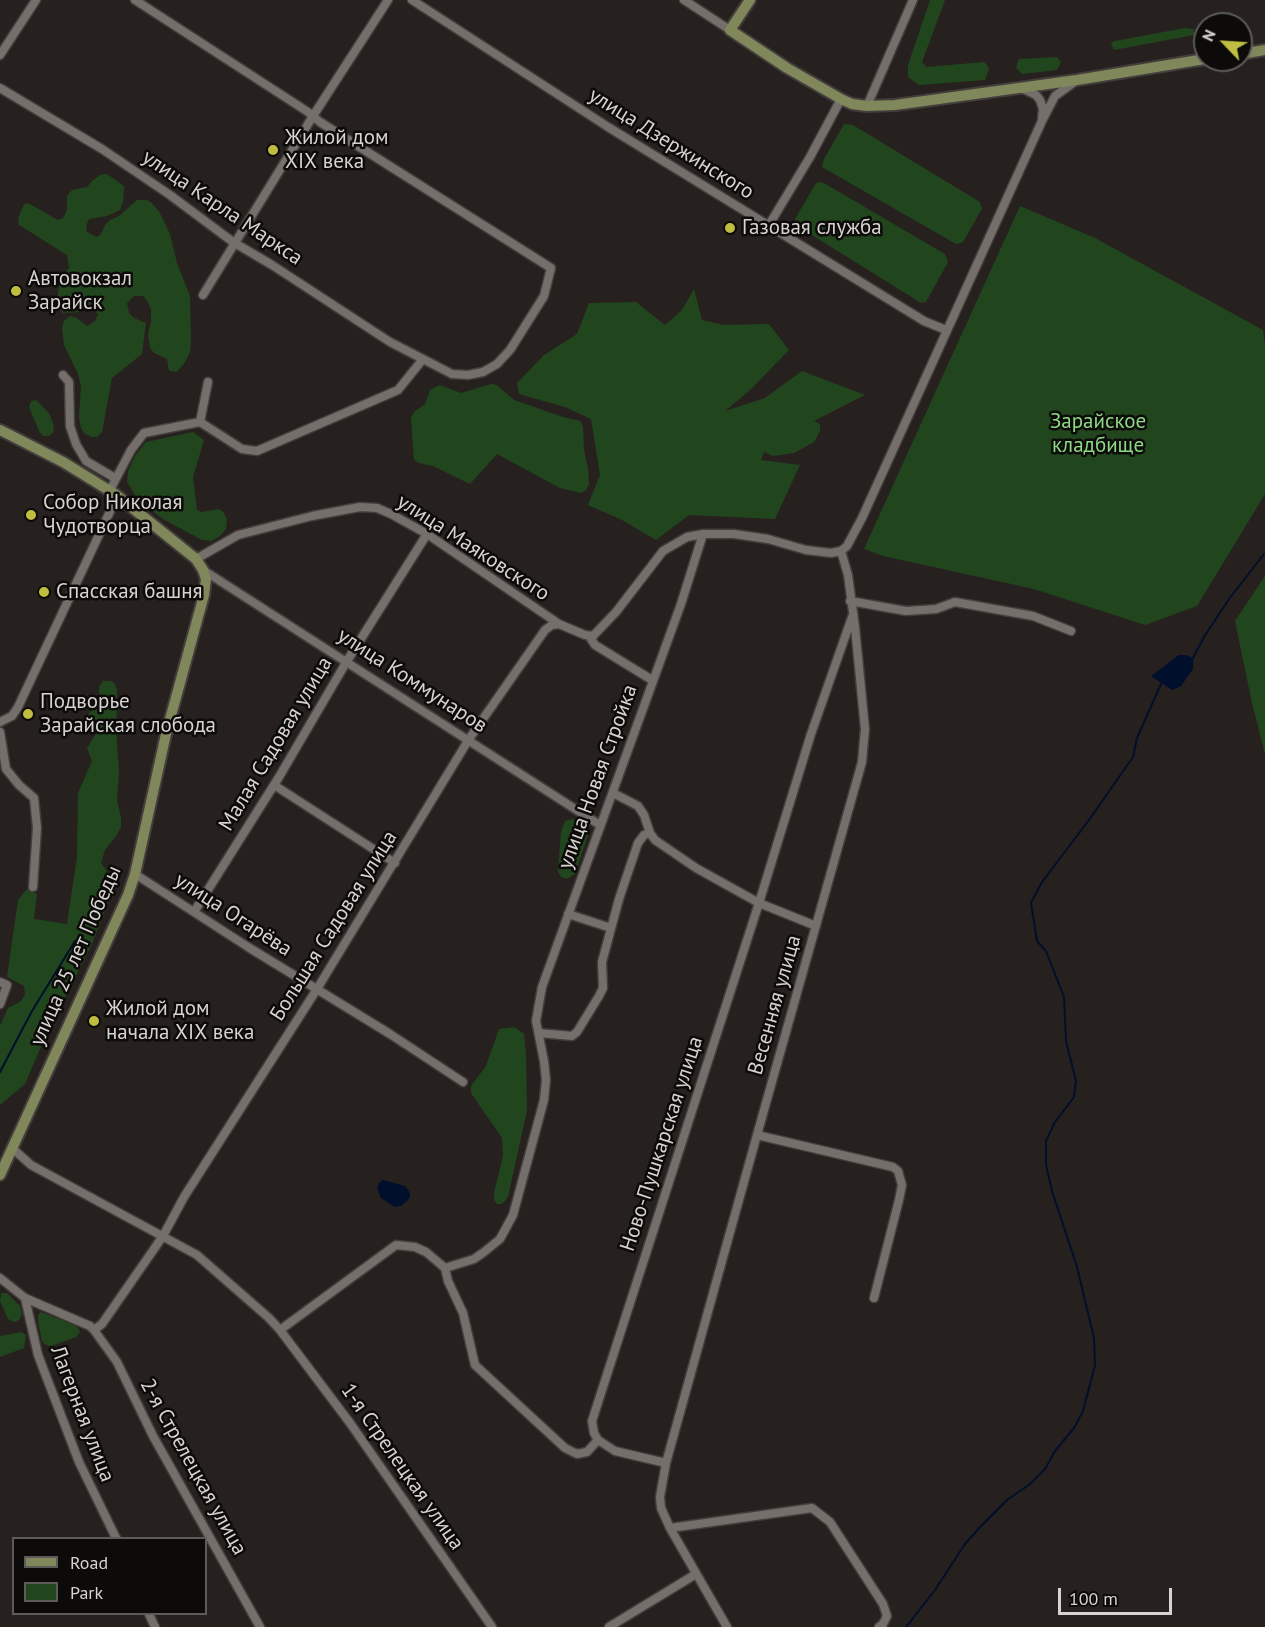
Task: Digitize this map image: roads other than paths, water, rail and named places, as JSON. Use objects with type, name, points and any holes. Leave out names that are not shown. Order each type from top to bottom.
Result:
[{"type":"main road","points":[[750,0],[730,30],[787,68],[852,104],[895,105],[1077,80],[1193,61]]},
{"type":"main road","points":[[0,430],[63,462],[112,492],[195,559],[203,570]]},
{"type":"main road","name":"улица 25 лет Победы","points":[[0,1175],[128,895],[135,874],[166,734],[204,595],[206,579],[203,570]]},
{"type":"street","points":[[0,55],[36,0]]},
{"type":"street","points":[[135,0],[313,116]]},
{"type":"street","points":[[203,295],[233,242],[388,0]]},
{"type":"street","name":"улица Дзержинского","points":[[412,0],[608,127],[924,321],[946,330]]},
{"type":"street","points":[[684,0],[730,30]]},
{"type":"street","points":[[867,106],[913,0]]},
{"type":"street","points":[[652,680],[595,645],[591,639],[607,623],[663,551],[679,540],[703,534],[752,536],[831,553],[841,551],[853,538],[1042,121],[1055,96],[1077,80]]},
{"type":"street","name":"улица Карла Маркса","points":[[0,88],[102,149],[170,195],[233,242],[390,342],[452,374],[468,375],[483,372],[497,364],[510,350],[544,296],[551,268],[313,116]]},
{"type":"street","points":[[1021,88],[1036,95],[1040,100],[1043,109],[1042,121]]},
{"type":"street","points":[[769,225],[810,157],[841,99]]},
{"type":"street","points":[[0,722],[12,716],[18,707],[114,503],[112,492],[115,478],[130,450],[144,433],[200,422],[242,449],[257,451],[398,390],[423,359]]},
{"type":"street","points":[[63,375],[69,382],[70,426],[76,444],[86,461],[115,478]]},
{"type":"street","points":[[200,422],[208,382]]},
{"type":"street","name":"улица Маяковского","points":[[195,559],[238,535],[312,516],[360,507],[377,508],[428,534],[559,624],[593,636]]},
{"type":"street","name":"Малая Садовая улица","points":[[194,912],[274,785],[347,661],[428,534]]},
{"type":"street","name":"улица Новая Стройка","points":[[445,1268],[474,1259],[484,1252],[500,1239],[513,1215],[544,1100],[546,1080],[536,1014],[542,987],[681,604],[703,534]]},
{"type":"street","name":"Весенняя улица","points":[[666,1463],[862,762],[866,729],[848,574],[841,551]]},
{"type":"street","name":"улица Коммунаров","points":[[203,570],[600,825]]},
{"type":"street","points":[[850,601],[906,611],[936,609],[955,602],[1025,614],[1071,631]]},
{"type":"street","name":"Ново-Пушкарская улица","points":[[598,1440],[592,1421],[812,734],[853,616]]},
{"type":"street","name":"Большая Садовая улица","points":[[92,1328],[102,1324],[163,1236],[184,1197],[317,989],[469,739],[545,630],[552,625],[559,624]]},
{"type":"street","points":[[0,732],[3,768],[34,798],[37,828],[33,887]]},
{"type":"street","points":[[274,785],[395,863]]},
{"type":"street","points":[[613,794],[638,807],[655,840],[696,868],[759,903],[816,926]]},
{"type":"street","points":[[539,1034],[572,1036],[577,1032],[603,988],[602,962],[611,928],[638,843],[644,835],[650,833]]},
{"type":"street","name":"улица Огарёва","points":[[135,874],[463,1082]]},
{"type":"street","points":[[568,914],[611,928]]},
{"type":"street","points":[[0,1004],[4,984]]},
{"type":"street","points":[[757,1135],[893,1167],[897,1171],[902,1185],[874,1298]]},
{"type":"street","name":"1-я Стрелецкая улица","points":[[12,1148],[31,1164],[197,1255],[269,1318],[356,1432],[492,1627]]},
{"type":"street","points":[[280,1330],[396,1245],[415,1247],[426,1252],[445,1268],[448,1281],[463,1313],[475,1365],[565,1448],[577,1454],[587,1452],[598,1440],[615,1451],[666,1463],[660,1497],[662,1508],[670,1528],[727,1627]]},
{"type":"street","points":[[0,1278],[25,1298],[92,1328]]},
{"type":"street","name":"Лагерная улица","points":[[25,1298],[38,1355],[79,1462],[115,1537]]},
{"type":"street","name":"2-я Стрелецкая улица","points":[[92,1328],[117,1362],[153,1436],[260,1627]]},
{"type":"street","points":[[670,1528],[812,1508],[830,1522],[883,1604],[887,1616],[879,1627]]},
{"type":"street","points":[[609,1627],[696,1574]]},
{"type":"water","points":[[1179,655],[1193,658],[1193,669],[1181,686],[1172,690],[1151,676]]},
{"type":"water","points":[[383,1180],[405,1186],[410,1197],[401,1206],[395,1207],[381,1198],[377,1188]]},
{"type":"waterway","points":[[1193,658],[1229,599],[1264,554]]},
{"type":"waterway","points":[[906,1627],[935,1590],[965,1544],[1007,1500],[1030,1484],[1045,1469],[1083,1411],[1095,1365],[1094,1338],[1077,1267],[1052,1191],[1046,1165],[1046,1141],[1055,1122],[1074,1097],[1076,1081],[1066,1041],[1064,997],[1046,951],[1037,941],[1031,903],[1042,882],[1133,757],[1137,738],[1161,684]]},
{"type":"waterway","points":[[0,1072],[32,1011],[75,941]]},
{"type":"place","name":"Жилой дом XIX века","points":[[273,150]]},
{"type":"place","name":"Газовая служба","points":[[730,228]]},
{"type":"place","name":"Автовокзал Зарайск","points":[[16,291]]},
{"type":"place","name":"Собор Николая Чудотворца","points":[[31,515]]},
{"type":"place","name":"Спасская башня","points":[[44,592]]},
{"type":"place","name":"Подворье Зарайская слобода","points":[[28,714]]},
{"type":"place","name":"Жилой дом начала XIX века","points":[[94,1021]]},
{"type":"park label","name":"Зарайское кладбище","points":[[1098,434]]}]
